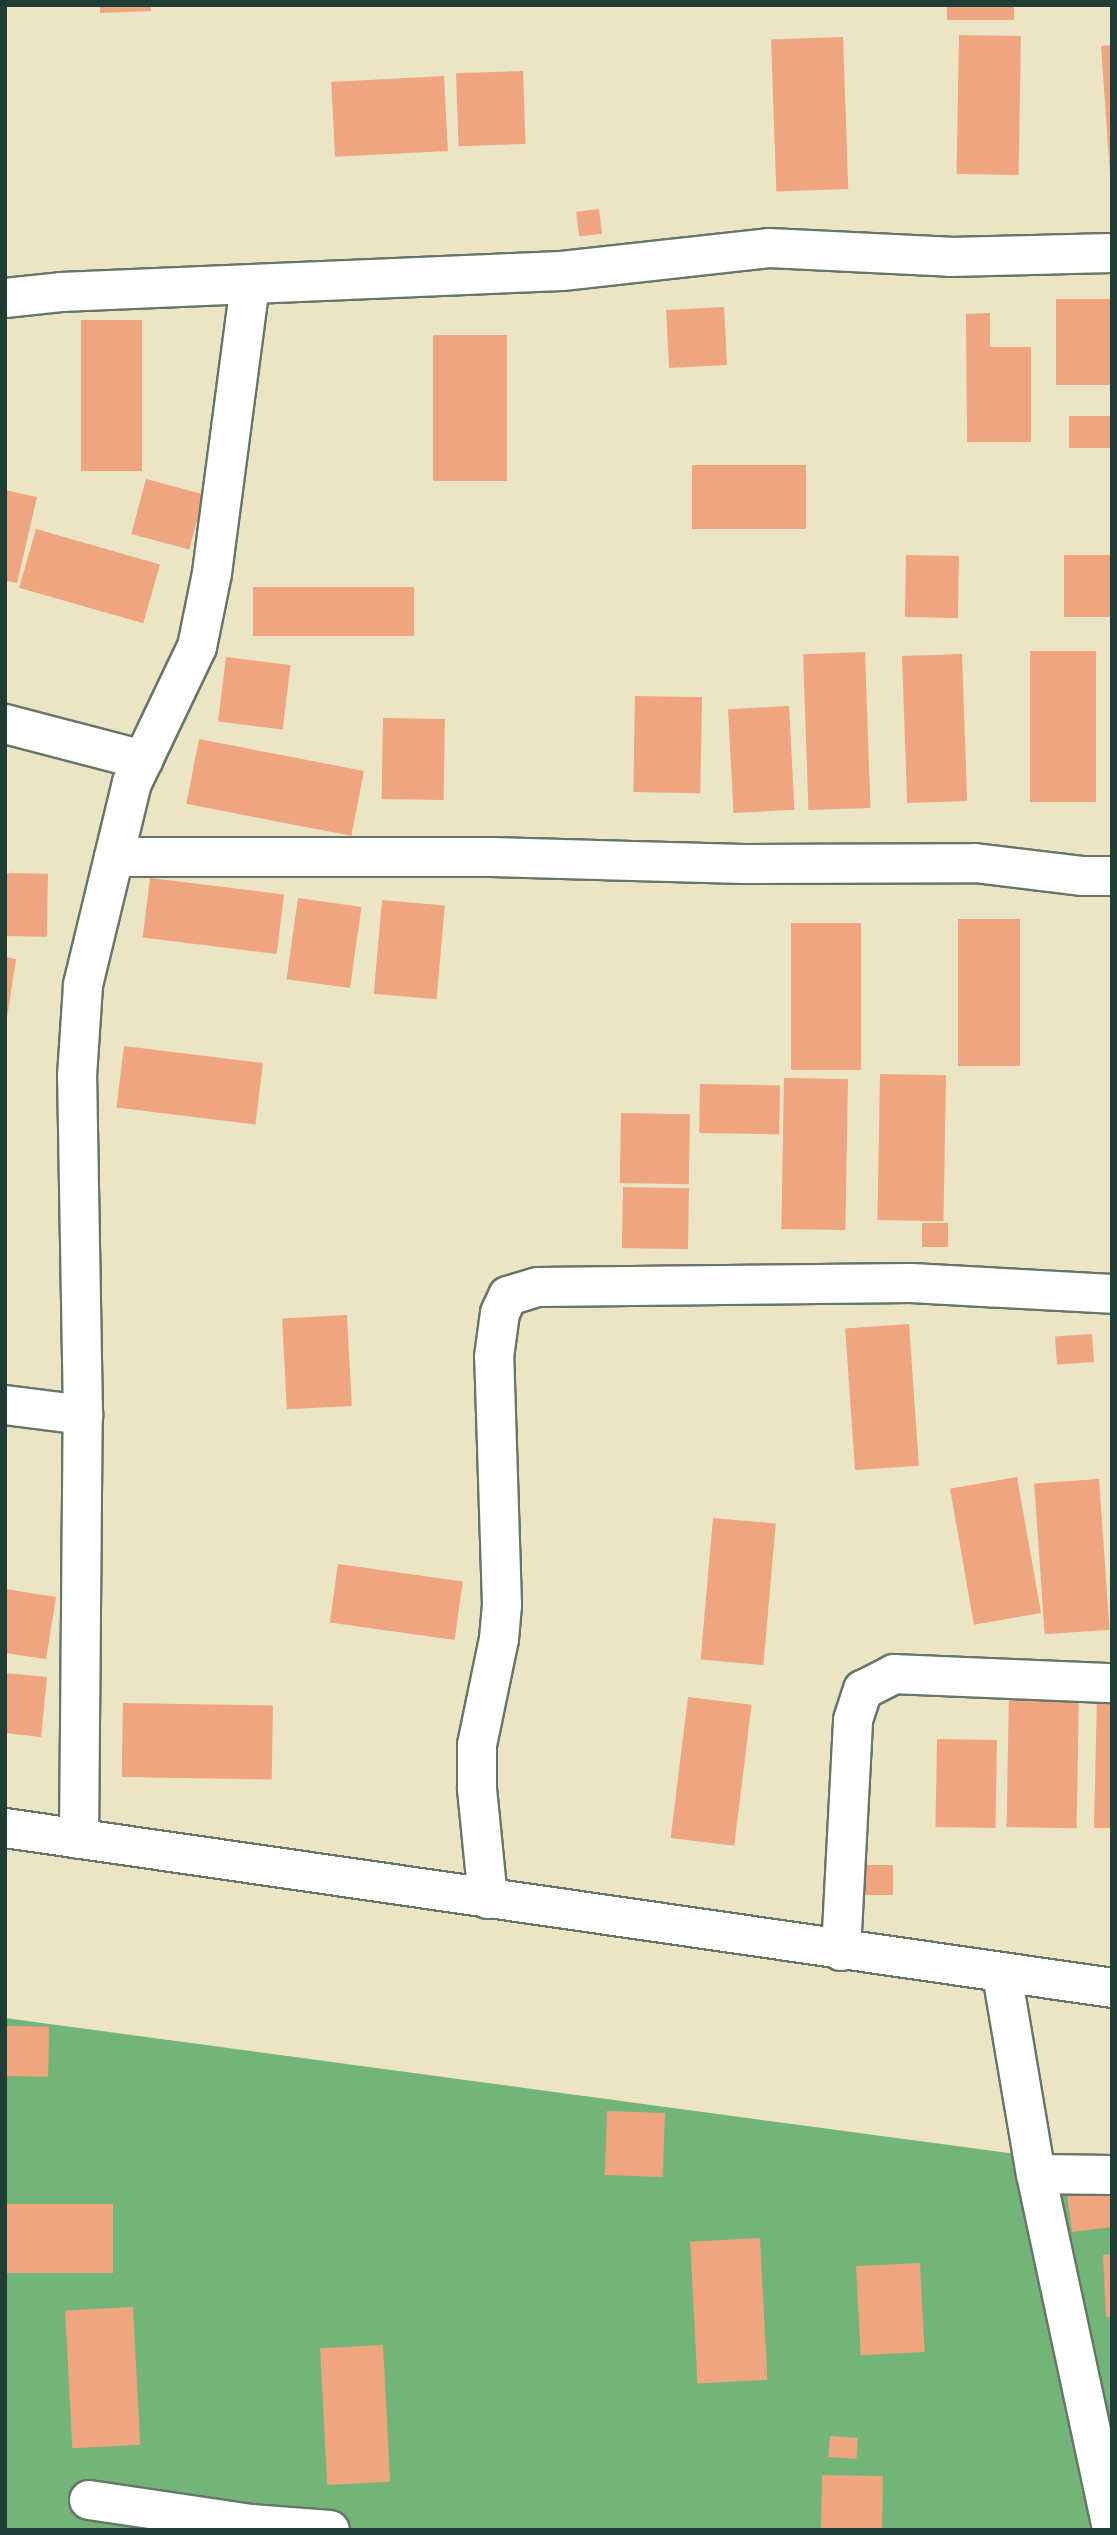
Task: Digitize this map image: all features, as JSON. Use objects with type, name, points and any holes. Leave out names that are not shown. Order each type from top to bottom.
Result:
[{"type":"street","points":[[5,298],[250,284],[562,271],[769,248],[950,257],[1112,253]]},
{"type":"street","points":[[79,1839],[83,1415],[78,1063],[83,985],[132,783],[197,647],[212,573],[250,284]]},
{"type":"street","points":[[5,724],[143,760]]},
{"type":"street","points":[[114,857],[975,863],[1083,876],[1112,876]]},
{"type":"street","points":[[488,1899],[477,1788],[477,1745],[499,1639],[502,1605],[494,1357],[500,1313],[508,1296],[537,1287],[911,1283],[1112,1294]]},
{"type":"street","points":[[5,1405],[83,1415]]},
{"type":"street","points":[[841,1951],[853,1720],[863,1690],[894,1674],[1112,1683]]},
{"type":"street","points":[[5,1828],[841,1951],[1112,1988]]},
{"type":"street","points":[[1002,1974],[1036,2175],[1112,2528]]},
{"type":"street","points":[[1036,2175],[1112,2175]]},
{"type":"street","points":[[89,2500],[251,2524],[330,2530]]},
{"type":"green space","points":[[5,2018],[1112,2167],[1112,2530],[5,2530]]},
{"type":"building","points":[[100,5],[151,5],[151,11],[100,13]]},
{"type":"building","points":[[947,5],[1014,5],[1014,20],[947,20]]},
{"type":"building","points":[[959,35],[1021,36],[1019,175],[957,174]]},
{"type":"building","points":[[843,37],[848,189],[776,191],[771,40]]},
{"type":"building","points":[[1112,45],[1112,174],[1110,174],[1101,46]]},
{"type":"building","points":[[523,71],[526,144],[459,146],[456,73]]},
{"type":"building","points":[[444,76],[448,151],[335,157],[331,82]]},
{"type":"building","points":[[599,209],[602,234],[579,237],[576,212]]},
{"type":"building","points":[[1056,299],[1112,299],[1112,385],[1056,385]]},
{"type":"building","points":[[724,307],[727,365],[669,368],[666,310]]},
{"type":"building","points":[[990,313],[990,347],[1031,347],[1031,442],[967,442],[966,314]]},
{"type":"building","points":[[81,320],[142,320],[142,471],[81,471]]},
{"type":"building","points":[[433,335],[507,335],[507,481],[433,481]]},
{"type":"building","points":[[1069,416],[1112,416],[1112,448],[1069,448]]},
{"type":"building","points":[[692,465],[806,465],[806,529],[692,529]]},
{"type":"building","points":[[146,479],[204,495],[189,550],[131,534]]},
{"type":"building","points":[[5,490],[37,497],[17,583],[5,581]]},
{"type":"building","points":[[36,529],[160,565],[143,623],[19,588]]},
{"type":"building","points":[[906,555],[959,556],[958,618],[905,617]]},
{"type":"building","points":[[1064,555],[1112,555],[1112,617],[1064,617]]},
{"type":"building","points":[[253,587],[414,587],[414,636],[253,636]]},
{"type":"building","points":[[1030,651],[1096,651],[1096,802],[1030,802]]},
{"type":"building","points":[[865,652],[870,808],[808,810],[803,654]]},
{"type":"building","points":[[962,654],[967,801],[907,803],[902,656]]},
{"type":"building","points":[[226,657],[291,665],[283,729],[218,722]]},
{"type":"building","points":[[635,696],[702,697],[700,793],[633,792]]},
{"type":"building","points":[[789,706],[794,810],[734,813],[728,709]]},
{"type":"building","points":[[383,718],[445,719],[444,800],[382,799]]},
{"type":"building","points":[[199,739],[364,771],[351,836],[186,804]]},
{"type":"building","points":[[5,873],[48,874],[47,937],[5,936]]},
{"type":"building","points":[[150,878],[284,894],[277,954],[143,938]]},
{"type":"building","points":[[298,898],[361,907],[350,988],[287,979]]},
{"type":"building","points":[[382,900],[445,905],[437,999],[374,994]]},
{"type":"building","points":[[958,919],[1020,919],[1020,1066],[958,1066]]},
{"type":"building","points":[[791,923],[861,923],[861,1070],[791,1070]]},
{"type":"building","points":[[5,957],[16,959],[7,1018],[5,1018]]},
{"type":"building","points":[[124,1046],[263,1063],[255,1125],[116,1108]]},
{"type":"building","points":[[880,1074],[946,1075],[943,1221],[877,1220]]},
{"type":"building","points":[[784,1078],[848,1079],[845,1230],[781,1229]]},
{"type":"building","points":[[700,1084],[780,1085],[779,1134],[699,1133]]},
{"type":"building","points":[[621,1113],[690,1114],[689,1184],[620,1183]]},
{"type":"building","points":[[623,1187],[689,1188],[688,1249],[622,1248]]},
{"type":"building","points":[[922,1223],[948,1223],[948,1247],[922,1247]]},
{"type":"building","points":[[347,1315],[352,1406],[287,1409],[282,1318]]},
{"type":"building","points":[[909,1324],[919,1466],[855,1470],[845,1328]]},
{"type":"building","points":[[1092,1334],[1094,1362],[1057,1365],[1055,1337]]},
{"type":"building","points":[[1017,1477],[1041,1613],[974,1625],[950,1489]]},
{"type":"building","points":[[1099,1479],[1110,1630],[1045,1634],[1034,1484]]},
{"type":"building","points":[[713,1518],[776,1523],[763,1665],[701,1659]]},
{"type":"building","points":[[338,1564],[463,1582],[455,1640],[330,1622]]},
{"type":"building","points":[[5,1589],[56,1597],[46,1659],[5,1653]]},
{"type":"building","points":[[5,1673],[47,1677],[41,1737],[5,1733]]},
{"type":"building","points":[[1009,1690],[1079,1691],[1077,1828],[1007,1827]]},
{"type":"building","points":[[1097,1694],[1112,1694],[1112,1828],[1094,1828]]},
{"type":"building","points":[[688,1697],[752,1705],[734,1846],[671,1838]]},
{"type":"building","points":[[123,1703],[273,1706],[272,1780],[122,1777]]},
{"type":"building","points":[[937,1739],[997,1740],[995,1828],[935,1827]]},
{"type":"building","points":[[864,1865],[893,1865],[893,1895],[864,1895]]},
{"type":"building","points":[[5,2026],[49,2027],[48,2077],[5,2076]]},
{"type":"building","points":[[607,2111],[665,2113],[663,2177],[605,2175]]},
{"type":"building","points":[[1112,2188],[1112,2227],[1072,2232],[1067,2195]]},
{"type":"building","points":[[5,2204],[113,2204],[113,2273],[5,2273]]},
{"type":"building","points":[[760,2238],[767,2380],[698,2383],[690,2242]]},
{"type":"building","points":[[1112,2254],[1112,2317],[1106,2317],[1103,2255]]},
{"type":"building","points":[[920,2263],[925,2352],[861,2355],[856,2266]]},
{"type":"building","points":[[133,2307],[140,2445],[72,2448],[65,2311]]},
{"type":"building","points":[[383,2345],[390,2482],[327,2485],[320,2348]]},
{"type":"building","points":[[830,2436],[858,2438],[856,2459],[829,2457]]},
{"type":"building","points":[[822,2475],[883,2476],[882,2530],[821,2530]]}]
